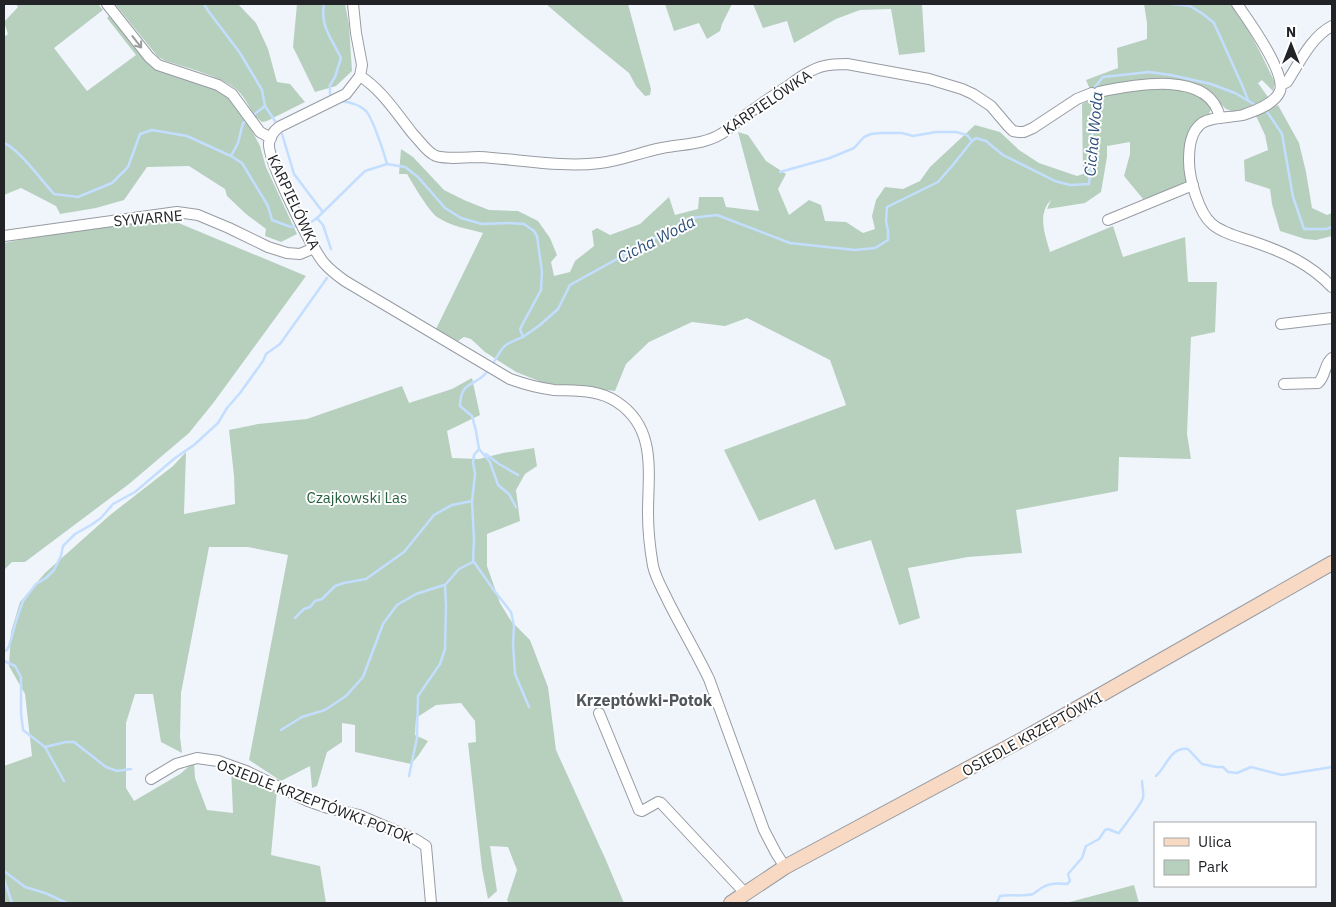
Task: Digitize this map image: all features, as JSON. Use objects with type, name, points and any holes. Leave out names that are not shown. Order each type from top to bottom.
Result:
[{"type":"main road","name":"OSIEDLE KRZEPTÓWKI","points":[[731,903],[784,868],[1025,738],[1332,563]]},
{"type":"street","points":[[107,4],[154,62],[225,89],[238,101],[260,132],[271,138]]},
{"type":"street","points":[[353,4],[362,65],[360,76]]},
{"type":"street","points":[[1237,4],[1268,50],[1281,85],[1275,98],[1267,104],[1248,113],[1204,122],[1197,128],[1191,141],[1189,160],[1193,185],[1202,210],[1214,226],[1300,260],[1330,280]]},
{"type":"street","points":[[1281,85],[1287,82],[1312,43],[1326,29],[1332,26]]},
{"type":"street","name":"KARPIELÓWKA","points":[[784,868],[764,830],[710,682],[656,576],[649,540],[648,454],[643,433],[633,416],[618,402],[605,395],[528,385],[510,378],[345,281],[325,265],[317,253],[274,167],[269,144],[274,131],[288,122],[346,94],[360,76],[380,93],[420,141],[436,156],[442,158],[492,158],[579,164],[599,163],[615,161],[661,148],[711,139],[721,134],[805,74],[823,66],[835,64],[847,64],[928,79],[962,89],[982,100],[1000,115],[1013,131],[1019,132],[1033,128],[1077,99],[1096,92],[1126,86],[1151,84],[1167,83],[1181,85],[1200,92],[1219,110],[1220,118]]},
{"type":"street","points":[[1108,220],[1193,185]]},
{"type":"street","name":"SYWARNE","points":[[4,236],[177,212],[198,215],[268,247],[287,253],[317,253]]},
{"type":"street","points":[[1281,324],[1332,318]]},
{"type":"street","points":[[1284,384],[1320,382],[1329,360],[1332,358]]},
{"type":"street","points":[[599,713],[639,810],[642,811],[658,802],[661,803],[744,893]]},
{"type":"street","name":"OSIEDLE KRZEPTÓWKI POTOK","points":[[151,779],[176,764],[197,758],[218,761],[246,771],[308,801],[359,815],[415,839],[426,846],[431,903]]},
{"type":"green space","points":[[16,4],[98,4],[103,10],[54,48],[87,91],[136,55],[107,18],[109,16],[149,63],[160,70],[217,90],[230,99],[246,119],[260,146],[266,167],[297,234],[281,242],[265,236],[266,229],[227,196],[225,189],[189,166],[147,167],[124,200],[96,208],[60,214],[56,206],[21,188],[4,195],[4,37],[8,34],[4,22],[18,7]]},
{"type":"green space","points":[[115,4],[238,4],[256,23],[268,49],[277,82],[290,84],[305,102],[262,122],[232,86],[215,77],[158,57]]},
{"type":"green space","points":[[297,4],[345,4],[349,25],[352,71],[336,86],[315,92],[293,47]]},
{"type":"green space","points":[[546,4],[628,4],[651,89],[650,95],[645,96],[636,86],[629,73]]},
{"type":"green space","points":[[665,4],[732,4],[720,31],[707,39],[699,23],[674,31]]},
{"type":"green space","points":[[753,4],[922,4],[925,52],[899,55],[891,9],[860,10],[836,19],[794,43],[787,21],[763,28]]},
{"type":"green space","points":[[1144,4],[1230,4],[1249,32],[1275,83],[1273,91],[1262,80],[1258,83],[1270,100],[1248,111],[1234,112],[1226,109],[1215,98],[1197,86],[1091,92],[1086,80],[1118,68],[1117,48],[1147,39]]},
{"type":"green space","points":[[1178,88],[1201,98],[1211,109],[1208,116],[1194,127],[1188,182],[1171,191],[1143,199],[1124,176],[1130,154],[1130,142],[1107,146],[1101,192],[1085,203],[1047,209],[1051,200],[1044,212],[1043,225],[1050,252],[1113,226],[1123,257],[1185,237],[1188,282],[1217,282],[1215,332],[1191,337],[1187,434],[1191,459],[1119,457],[1118,491],[1016,510],[1022,553],[968,557],[908,568],[920,618],[899,625],[871,540],[835,550],[815,499],[759,521],[724,450],[846,405],[830,360],[747,318],[725,326],[692,322],[649,342],[626,364],[615,391],[544,383],[516,372],[485,352],[471,339],[464,337],[458,341],[436,329],[483,233],[453,225],[437,217],[425,203],[407,174],[399,174],[401,149],[413,157],[444,190],[489,210],[518,211],[538,221],[550,238],[557,255],[551,262],[554,276],[570,272],[575,261],[594,246],[592,231],[597,228],[610,235],[640,224],[669,197],[675,215],[698,209],[699,197],[723,197],[726,207],[759,211],[738,132],[748,135],[766,161],[786,174],[778,189],[789,215],[809,200],[821,205],[825,221],[846,222],[863,233],[875,229],[872,216],[876,200],[885,187],[903,189],[920,181],[930,167],[975,125],[1000,132],[1019,150],[1039,163],[1077,176],[1083,174],[1082,104],[1117,92]]},
{"type":"green space","points":[[1278,105],[1299,143],[1312,208],[1327,215],[1332,213],[1332,236],[1316,240],[1305,239],[1280,231],[1272,204],[1270,189],[1245,181],[1244,160],[1268,150],[1265,135],[1256,116]]},
{"type":"green space","points":[[169,219],[306,276],[214,402],[189,433],[129,484],[25,562],[12,562],[4,570],[4,243],[65,232]]},
{"type":"green space","name":"Czajkowski Las","points":[[472,378],[480,415],[447,431],[452,458],[479,459],[534,448],[537,466],[525,474],[516,490],[520,521],[487,534],[487,566],[500,603],[511,621],[530,640],[548,687],[556,750],[624,903],[509,903],[507,900],[517,870],[508,847],[490,846],[497,891],[488,899],[482,869],[468,743],[476,742],[475,721],[461,703],[436,705],[416,718],[415,735],[428,741],[411,764],[355,752],[355,725],[342,723],[342,742],[327,752],[317,786],[312,788],[310,766],[281,781],[249,760],[288,555],[248,547],[209,547],[181,693],[180,737],[182,753],[161,742],[153,694],[135,694],[126,723],[126,788],[134,801],[180,774],[194,762],[195,778],[207,810],[233,813],[231,768],[277,790],[271,855],[320,866],[326,903],[4,903],[4,766],[32,756],[25,694],[9,666],[11,632],[20,602],[45,573],[110,515],[173,466],[186,452],[184,514],[235,504],[229,430],[258,424],[307,419],[402,386],[409,403],[452,389]]},
{"type":"green space","points":[[1134,885],[1139,903],[1066,903]]},
{"type":"waterway","points":[[204,4],[240,53],[262,90],[265,106],[275,121]]},
{"type":"waterway","points":[[324,4],[325,26],[341,58],[335,77],[330,85],[330,94]]},
{"type":"waterway","points":[[1171,4],[1190,6],[1214,23],[1248,100]]},
{"type":"waterway","name":"Cicha Woda","points":[[1094,91],[1103,77],[1149,72],[1211,84],[1235,93],[1257,106]]},
{"type":"waterway","name":"Cicha Woda","points":[[304,224],[310,223],[317,218],[365,171],[387,164],[405,167],[418,177],[445,208],[461,218],[482,224],[524,224],[534,231],[537,236],[542,272],[541,290],[520,329],[523,337],[558,309],[570,285],[691,218],[717,215],[790,243],[855,250],[875,248],[888,240],[887,207],[938,182],[976,138],[986,141],[1003,155],[1055,181],[1070,185],[1089,184],[1094,96]]},
{"type":"waterway","points":[[340,101],[354,104],[369,115],[387,164]]},
{"type":"waterway","points":[[252,116],[265,106]]},
{"type":"waterway","name":"Cicha Woda","points":[[1263,110],[1268,113],[1282,134],[1293,197],[1304,229],[1326,229],[1332,227]]},
{"type":"waterway","points":[[231,156],[238,143],[243,123],[248,120]]},
{"type":"waterway","name":"Cicha Woda","points":[[4,143],[23,158],[54,194],[78,197],[112,183],[128,167],[140,134],[152,130],[187,136],[242,163],[268,206],[272,220],[291,227],[299,226]]},
{"type":"waterway","points":[[780,172],[830,158],[854,148],[864,137],[871,134],[902,133],[913,136],[936,132],[956,132],[967,135],[972,141]]},
{"type":"waterway","points":[[282,134],[294,174],[322,211]]},
{"type":"waterway","points":[[317,218],[323,225],[331,249]]},
{"type":"waterway","points":[[4,651],[9,646],[23,601],[36,584],[54,570],[61,556],[63,546],[75,534],[101,518],[113,504],[135,492],[175,458],[194,445],[218,423],[227,408],[263,361],[266,354],[280,344],[327,278]]},
{"type":"waterway","points":[[494,362],[506,345],[523,337]]},
{"type":"waterway","points":[[409,776],[417,738],[418,696],[440,664],[445,649],[445,585],[459,569],[473,562],[472,501],[475,474],[473,462],[474,455],[479,449],[472,416],[460,406],[461,398],[466,388],[486,373]]},
{"type":"waterway","points":[[479,449],[490,462],[498,485],[509,494],[516,507]]},
{"type":"waterway","points":[[486,454],[518,475]]},
{"type":"waterway","points":[[295,618],[315,601],[322,599],[335,586],[366,579],[404,552],[434,515],[452,505],[472,501]]},
{"type":"waterway","points":[[474,562],[511,612],[514,626],[515,674],[529,707]]},
{"type":"waterway","points":[[281,730],[302,717],[325,710],[346,696],[363,677],[383,624],[397,605],[416,594],[444,585]]},
{"type":"waterway","points":[[4,661],[15,666],[21,677],[23,730],[45,747],[64,781]]},
{"type":"waterway","points":[[45,747],[74,742],[106,767],[117,771],[131,769]]},
{"type":"waterway","points":[[1156,776],[1169,758],[1182,749],[1188,749],[1202,764],[1223,767],[1228,772],[1237,773],[1251,767],[1282,775],[1332,767]]},
{"type":"waterway","points":[[997,903],[1000,896],[1029,895],[1049,885],[1067,884],[1070,881],[1068,874],[1082,858],[1086,846],[1099,839],[1105,830],[1108,829],[1119,833],[1140,805],[1143,798],[1142,781]]},
{"type":"waterway","points":[[4,871],[25,887],[45,893],[67,903]]},
{"type":"waterway","points":[[4,879],[12,903]]},
{"type":"district","name":"Krzeptówki-Potok","points":[[644,700]]}]
